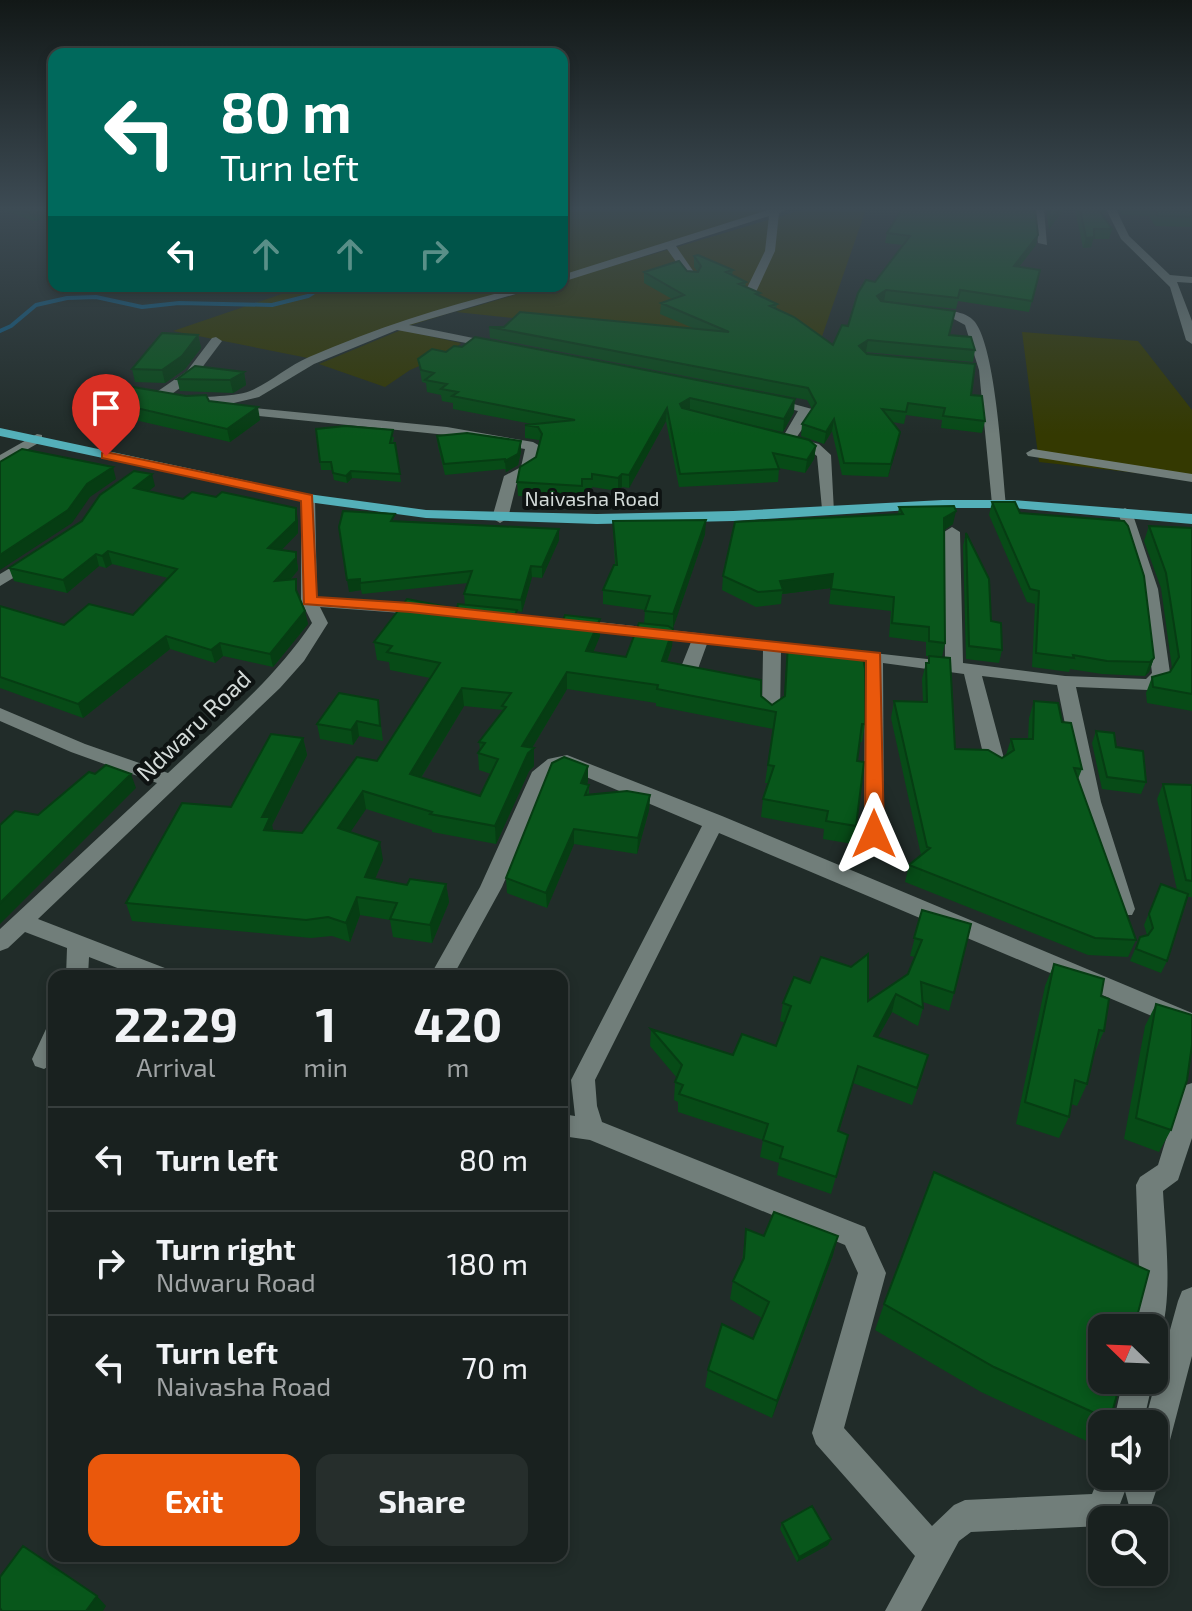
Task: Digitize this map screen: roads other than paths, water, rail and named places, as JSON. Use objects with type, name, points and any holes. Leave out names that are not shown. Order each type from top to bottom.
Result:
[{"type":"main road","name":"Naivasha Road","points":[[0,432],[37,438],[142,470],[374,509],[500,518],[733,516],[829,509],[999,504],[1192,519]]},
{"type":"street","points":[[752,290],[755,284]]},
{"type":"street","points":[[1173,284],[1192,340]]},
{"type":"street","points":[[189,401],[221,402],[254,394],[310,361],[396,326],[514,292]]},
{"type":"street","points":[[915,310],[955,315],[970,323],[985,370],[999,504]]},
{"type":"street","points":[[396,326],[506,349]]},
{"type":"street","points":[[160,396],[191,374],[216,341]]},
{"type":"street","points":[[970,369],[985,370]]},
{"type":"street","points":[[110,388],[278,416],[447,431],[533,446],[527,469],[511,476],[500,518]]},
{"type":"street","points":[[758,397],[805,409],[782,439],[814,447],[824,455],[829,509]]},
{"type":"street","points":[[0,461],[37,438]]},
{"type":"street","points":[[1033,453],[1192,478]]},
{"type":"street","name":"Ndwaru Road","points":[[0,942],[172,781],[298,657],[320,623],[309,601],[308,498]]},
{"type":"street","points":[[548,622],[1065,681],[1148,685],[1157,681],[1161,673],[1150,589],[1125,512]]},
{"type":"street","points":[[952,532],[963,669],[996,766]]},
{"type":"street","points":[[0,581],[39,555]]},
{"type":"street","points":[[309,601],[441,611]]},
{"type":"street","points":[[686,677],[701,638]]},
{"type":"street","points":[[771,714],[772,646]]},
{"type":"street","points":[[874,657],[874,834]]},
{"type":"street","points":[[1065,681],[1074,709],[1082,766],[1100,839],[1129,924]]},
{"type":"street","points":[[0,714],[78,748],[172,781]]},
{"type":"street","points":[[444,970],[491,887],[542,772],[555,763],[567,761],[1192,1023]]},
{"type":"street","points":[[592,1129],[584,1106],[583,1080],[715,821]]},
{"type":"street","points":[[22,922],[146,970]]},
{"type":"street","points":[[77,970],[78,944]]},
{"type":"street","points":[[1150,1314],[1153,1269],[1149,1185],[1169,1172],[1192,1094]]},
{"type":"street","points":[[568,1126],[592,1129],[855,1236],[872,1273],[827,1433],[934,1553]]},
{"type":"street","points":[[1163,1410],[1192,1301]]},
{"type":"street","points":[[902,1611],[948,1530],[965,1516],[1102,1510],[1125,1490]]},
{"type":"waterway","points":[[0,331],[36,305],[67,298],[96,297],[142,307],[179,303],[272,305],[314,292]]}]
